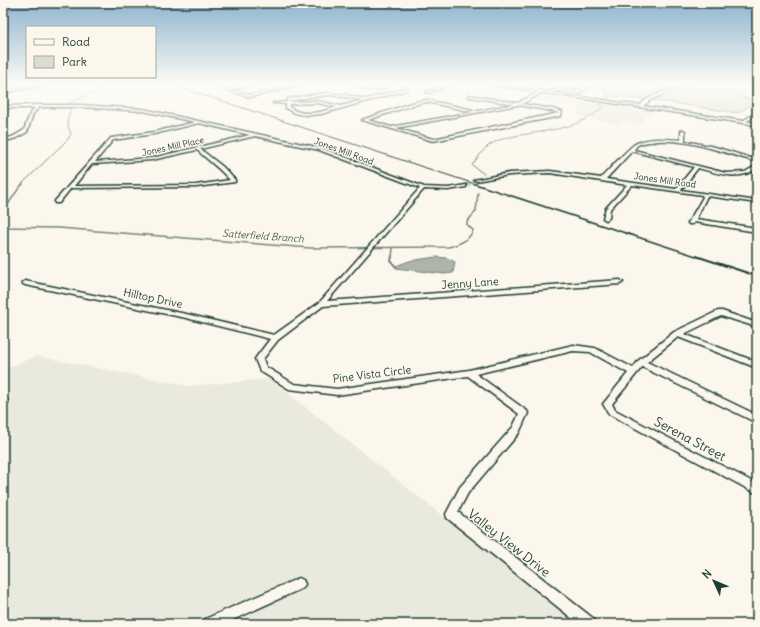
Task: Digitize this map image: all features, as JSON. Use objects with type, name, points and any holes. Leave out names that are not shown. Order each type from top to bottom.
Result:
[{"type":"main road","points":[[691,114],[757,124]]},
{"type":"street","points":[[3,141],[26,131],[30,114]]},
{"type":"street","name":"Jones Mill Road","points":[[163,114],[320,149],[423,188],[448,189],[464,186]]},
{"type":"street","points":[[381,114],[364,120],[427,139],[437,140],[561,114]]},
{"type":"street","points":[[390,128],[465,114]]},
{"type":"street","points":[[743,122],[755,114]]},
{"type":"street","points":[[57,202],[72,187],[110,142],[116,138],[154,133],[200,122]]},
{"type":"street","points":[[683,131],[683,142]]},
{"type":"street","name":"Jones Mill Place","points":[[91,164],[143,161],[256,134]]},
{"type":"street","points":[[603,179],[637,144],[643,141],[658,140],[683,142],[730,152],[757,161]]},
{"type":"street","points":[[72,187],[196,186],[233,180],[198,149]]},
{"type":"street","points":[[631,150],[697,167],[734,174],[749,172],[757,166]]},
{"type":"street","points":[[678,190],[697,167]]},
{"type":"street","name":"Jones Mill Road","points":[[476,180],[509,174],[536,172],[603,179],[757,202]]},
{"type":"street","points":[[606,218],[608,209],[631,183]]},
{"type":"street","name":"Pine Vista Circle","points":[[423,188],[321,304],[275,338],[259,360],[263,369],[292,387],[337,392],[470,372],[573,348],[592,350],[634,372]]},
{"type":"street","points":[[703,194],[705,197],[693,221],[757,230]]},
{"type":"street","name":"Jenny Lane","points":[[321,304],[620,282]]},
{"type":"street","name":"Hilltop Drive","points":[[25,283],[186,316],[275,338]]},
{"type":"street","points":[[634,372],[642,363],[677,334],[720,313],[757,325]]},
{"type":"street","points":[[677,334],[757,365]]},
{"type":"street","points":[[642,363],[757,419]]},
{"type":"street","name":"Valley View Drive","points":[[470,372],[524,413],[516,430],[464,490],[451,514],[589,624]]},
{"type":"street","name":"Serena Street","points":[[634,372],[608,404],[612,412],[757,489]]},
{"type":"street","points":[[210,624],[299,584]]},
{"type":"shaded area","points":[[648,114],[640,124],[625,121],[616,124],[576,115]]},
{"type":"shaded area","points":[[436,257],[447,258],[455,262],[453,273],[444,274],[396,268],[396,266],[409,261]]},
{"type":"shaded area","points":[[36,356],[190,386],[270,379],[579,624],[3,624],[3,370]]},
{"type":"waterway","points":[[21,185],[68,139],[71,134],[68,127],[69,114]]},
{"type":"waterway","name":"Satterfield Branch","points":[[484,174],[472,165],[483,151],[491,144],[499,140],[566,127],[594,114]]},
{"type":"waterway","points":[[3,211],[17,190],[23,184]]},
{"type":"waterway","name":"Satterfield Branch","points":[[3,227],[59,228],[310,248],[448,247],[463,242],[471,234],[473,230],[467,225],[467,222],[476,211],[478,193]]},
{"type":"waterway","points":[[392,257],[393,248]]},
{"type":"waterway","points":[[392,256],[391,261],[396,267]]},
{"type":"tunnel","points":[[468,184],[476,180]]},
{"type":"tunnel","points":[[464,186],[468,184]]},
{"type":"railway","points":[[262,114],[478,185]]},
{"type":"railway","points":[[475,184],[699,257]]},
{"type":"railway","points":[[696,256],[757,276]]}]
